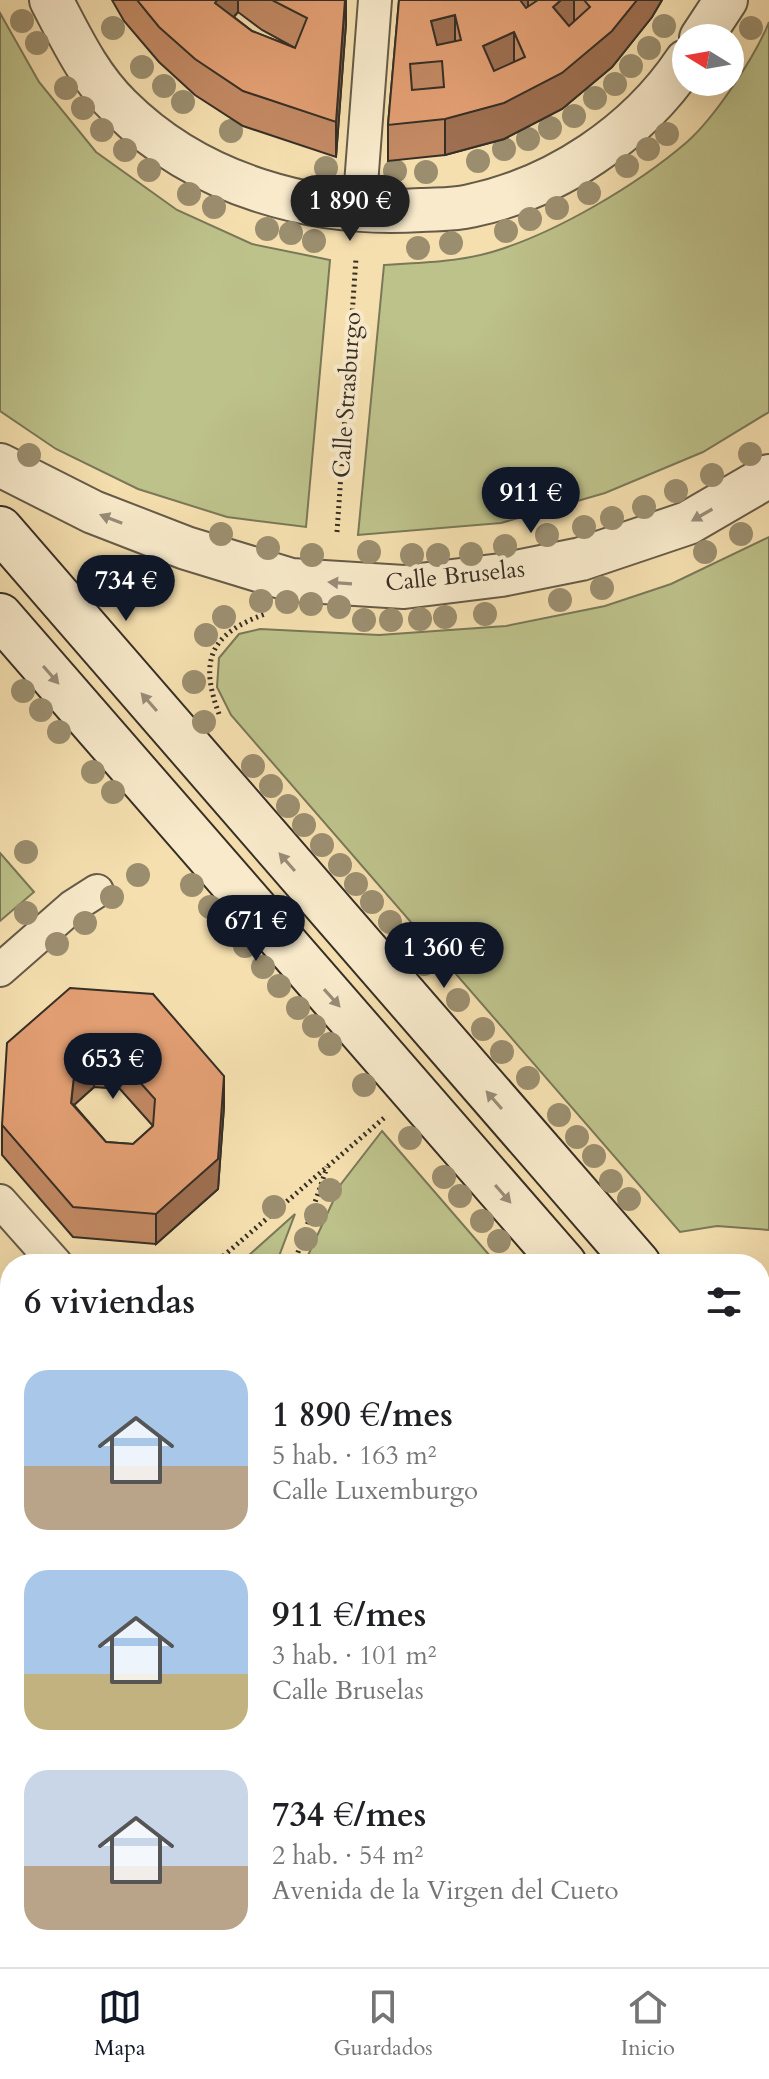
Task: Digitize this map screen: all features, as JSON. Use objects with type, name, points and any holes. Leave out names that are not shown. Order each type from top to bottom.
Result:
[{"type":"main road","points":[[0,529],[629,1254]]},
{"type":"main road","points":[[0,616],[555,1254]]},
{"type":"street","points":[[51,0],[82,60],[120,107],[178,154],[240,184],[305,204],[359,211],[469,207],[547,181],[625,132],[672,79]]},
{"type":"street","points":[[359,211],[375,0]]},
{"type":"street","points":[[383,0],[407,0]]},
{"type":"street","points":[[710,24],[726,0]]},
{"type":"street","name":"Calle Bruselas","points":[[0,465],[93,512],[186,548],[291,580],[404,587],[501,575],[581,559],[688,523],[769,476]]},
{"type":"street","points":[[0,970],[72,907],[97,891]]},
{"type":"street","points":[[0,1201],[47,1254]]},
{"type":"path","name":"Calle Strasburgo","points":[[337,532],[356,258]]},
{"type":"path","points":[[219,714],[210,689],[211,655],[227,632],[240,623],[265,614]]},
{"type":"path","points":[[226,1254],[416,1092]]},
{"type":"path","points":[[297,1254],[328,1166]]},
{"type":"green space","points":[[0,13],[39,82],[96,152],[177,210],[252,244],[330,260],[306,527],[227,517],[138,489],[56,449],[0,411]]},
{"type":"green space","points":[[769,22],[769,412],[703,452],[605,493],[501,523],[358,535],[384,265],[452,260],[492,252],[542,233],[595,206],[644,175],[687,142],[726,96],[744,96],[744,68]]},
{"type":"green space","points":[[769,537],[769,1230],[717,1226],[680,1232],[231,715],[217,687],[219,658],[239,634],[260,629],[379,635],[506,626],[605,606],[671,584]]},
{"type":"green space","points":[[0,853],[34,892],[0,921]]},
{"type":"green space","points":[[382,1131],[488,1254],[309,1254],[341,1184]]},
{"type":"green space","points":[[295,1214],[280,1254],[250,1254]]},
{"type":"building","points":[[137,0],[217,0],[215,3],[252,31],[295,48],[307,18],[272,0],[345,0],[336,122],[243,91],[195,59],[159,27]]},
{"type":"building","points":[[399,0],[520,0],[526,8],[538,0],[561,0],[553,7],[569,26],[590,7],[584,0],[637,0],[612,31],[562,73],[504,103],[445,119],[388,125]],"holes":[[[455,15],[461,40],[437,45],[431,21]],[[514,32],[525,57],[494,71],[483,46]],[[442,61],[444,87],[412,90],[410,64]]]},
{"type":"building","points":[[70,988],[153,994],[224,1076],[218,1159],[156,1214],[73,1207],[2,1125],[7,1043]],"holes":[[[94,1057],[120,1060],[155,1099],[153,1126],[133,1144],[106,1142],[71,1103],[74,1076]]]}]
